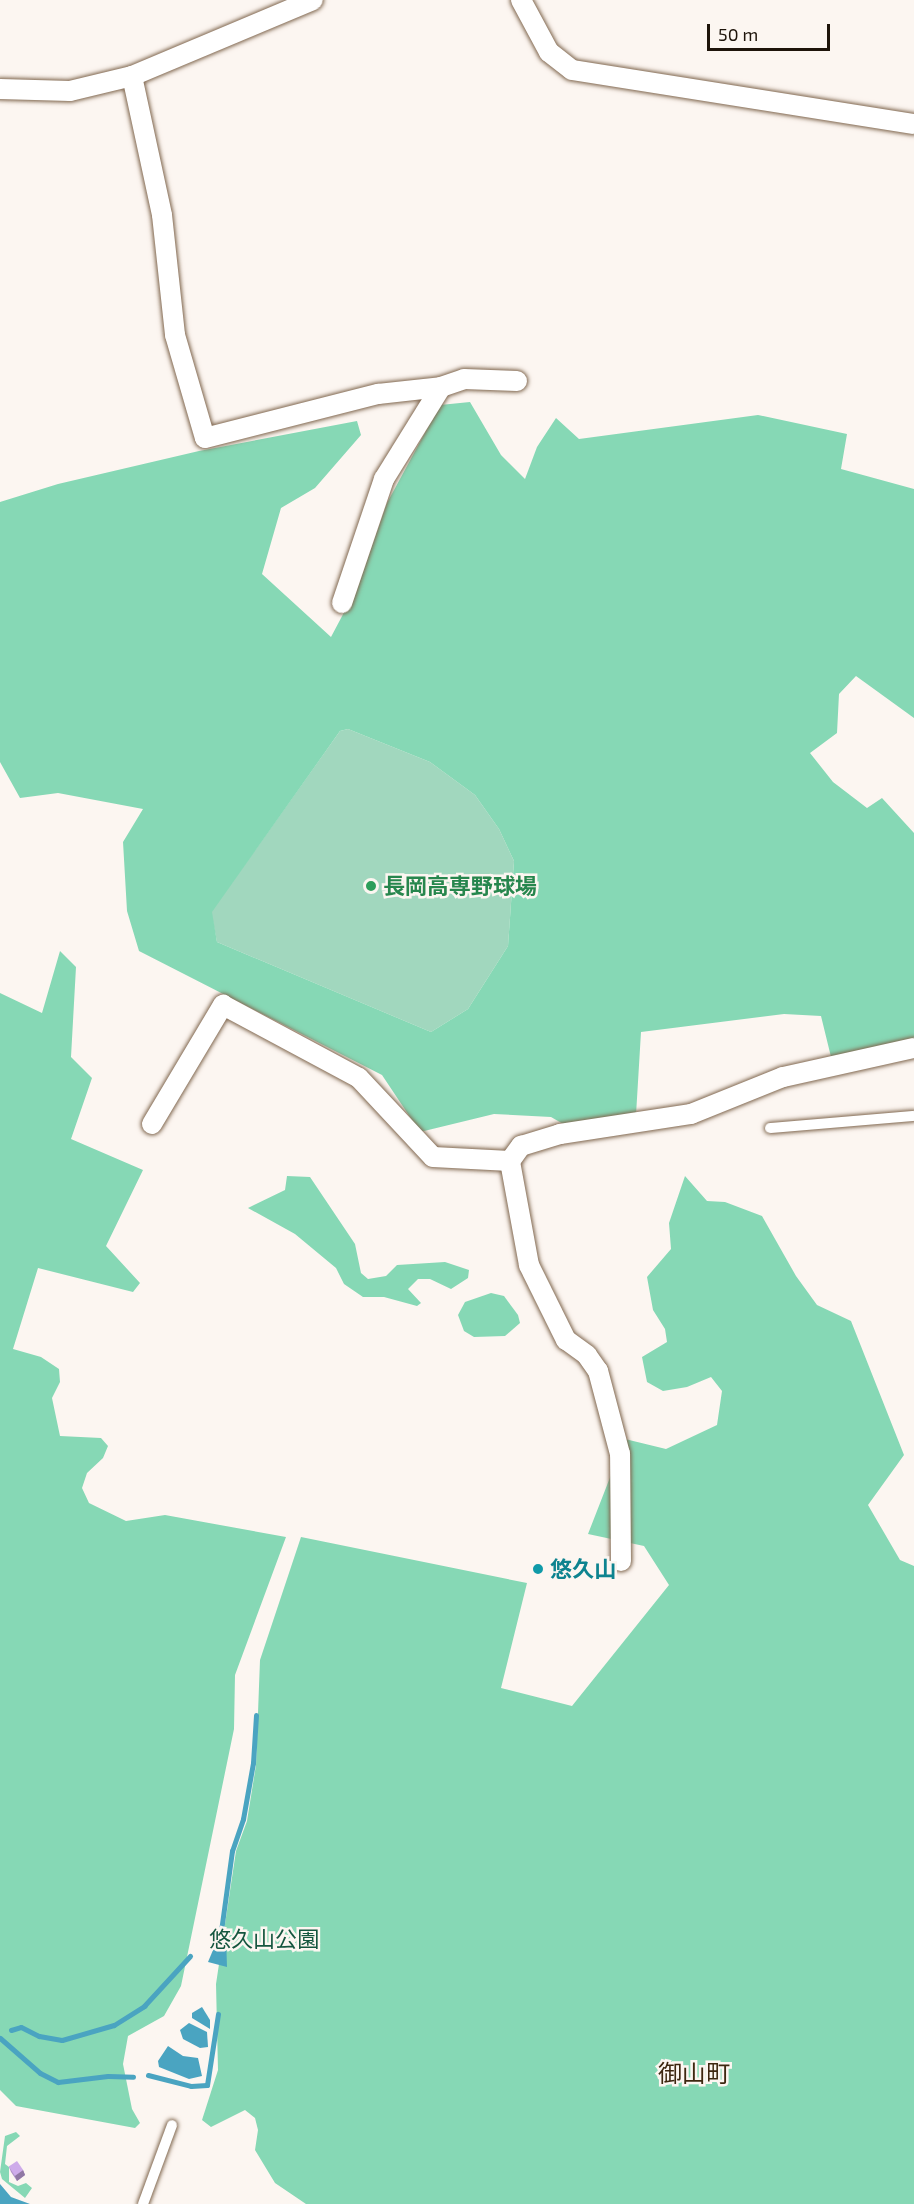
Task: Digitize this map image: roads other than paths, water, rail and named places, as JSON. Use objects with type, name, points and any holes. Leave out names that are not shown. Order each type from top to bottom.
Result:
[{"type":"street","points":[[0,89],[70,90],[132,76],[313,0]]},
{"type":"street","points":[[521,0],[549,52],[572,70],[914,124]]},
{"type":"street","points":[[132,76],[162,214],[175,335],[205,438],[378,394],[441,387],[465,379],[517,381]]},
{"type":"street","points":[[342,603],[384,479],[441,387]]},
{"type":"street","points":[[152,1124],[224,1005],[359,1078],[433,1157],[510,1161]]},
{"type":"street","points":[[621,1561],[620,1454],[598,1371],[587,1355],[566,1340],[529,1265],[510,1161],[521,1146],[560,1134],[691,1114],[783,1077],[914,1048]]},
{"type":"lane","points":[[770,1128],[914,1116]]},
{"type":"lane","points":[[143,2204],[172,2125]]},
{"type":"water","points":[[221,1931],[226,1937],[227,1967],[208,1962]]},
{"type":"water","points":[[202,2007],[210,2020],[210,2029],[192,2018],[192,2013]]},
{"type":"water","points":[[189,2023],[207,2032],[208,2047],[200,2048],[183,2039],[180,2030]]},
{"type":"water","points":[[168,2046],[183,2056],[198,2058],[202,2076],[189,2079],[159,2067],[158,2061]]},
{"type":"water","points":[[0,2184],[11,2197],[30,2204],[0,2204]]},
{"type":"waterway","points":[[221,1931],[232,1851],[243,1819],[253,1763],[256,1715]]},
{"type":"waterway","points":[[11,2030],[21,2027],[39,2036],[62,2040],[114,2025],[144,2006],[190,1956]]},
{"type":"waterway","points":[[148,2075],[191,2086],[207,2085],[218,2014]]},
{"type":"waterway","points":[[0,2038],[40,2073],[58,2082],[108,2076],[133,2077]]},
{"type":"place","name":"長岡高専野球場","points":[[371,886]]},
{"type":"place","name":"悠久山","points":[[538,1569]]},
{"type":"district","name":"御山町","points":[[694,2073]]},
{"type":"park label","name":"悠久山公園","points":[[264,1939]]}]
